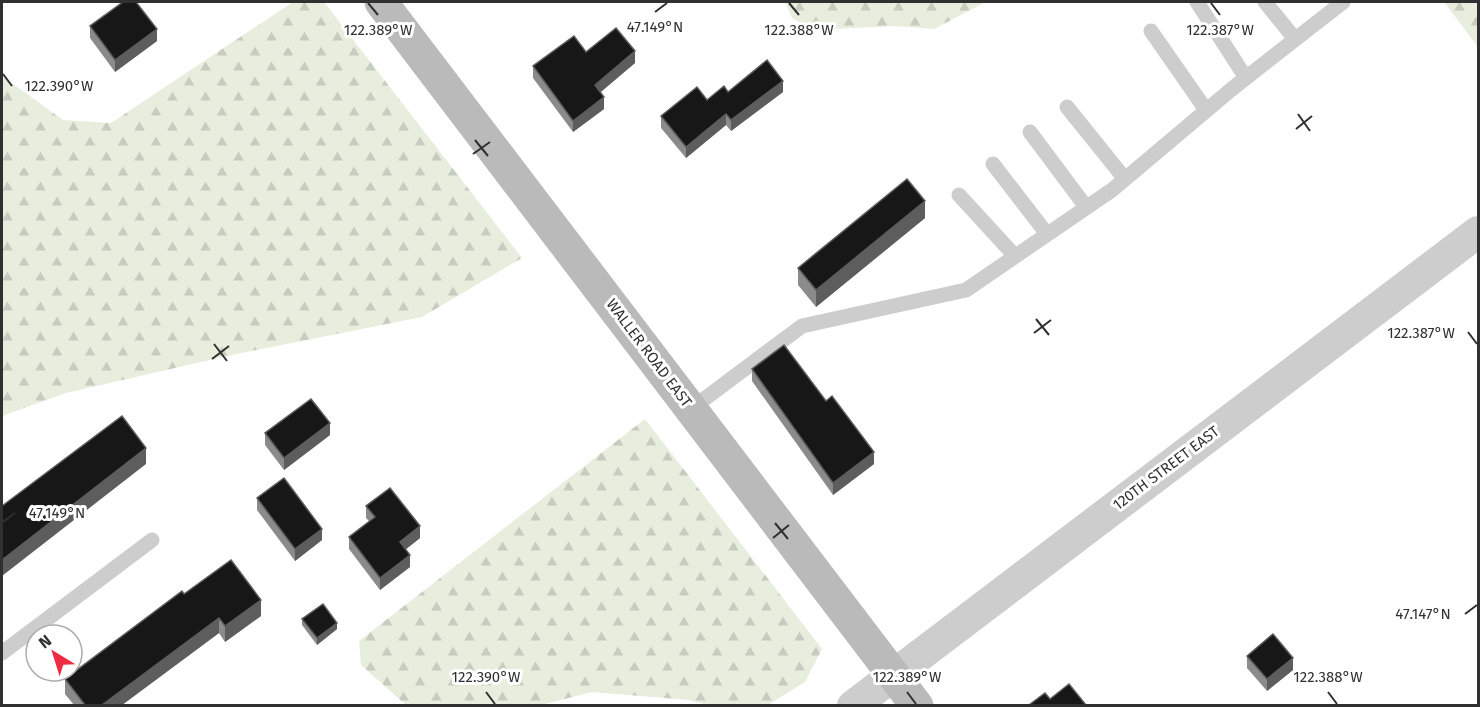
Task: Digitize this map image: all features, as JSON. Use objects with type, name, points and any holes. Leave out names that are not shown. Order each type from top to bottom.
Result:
[{"type":"street","name":"WALLER ROAD EAST","points":[[381,2],[917,705]]},
{"type":"street","name":"120TH STREET EAST","points":[[853,705],[1479,232]]},
{"type":"lane","points":[[1197,2],[1246,78]]},
{"type":"lane","points":[[1265,2],[1295,39]]},
{"type":"lane","points":[[691,409],[802,326],[966,290],[1125,179],[1340,2]]},
{"type":"lane","points":[[1151,32],[1206,110]]},
{"type":"lane","points":[[1067,107],[1125,179]]},
{"type":"lane","points":[[1030,132],[1086,207]]},
{"type":"lane","points":[[993,164],[1047,234]]},
{"type":"lane","points":[[959,195],[1015,256]]},
{"type":"lane","points":[[2,653],[152,540]]},
{"type":"green space","points":[[293,2],[324,2],[522,258],[422,317],[236,354],[66,393],[2,416],[2,76],[63,120],[111,123]]},
{"type":"green space","points":[[785,2],[986,2],[934,29],[895,26],[812,30],[792,18]]},
{"type":"green space","points":[[1444,2],[1478,2],[1478,47]]},
{"type":"green space","points":[[645,419],[822,649],[805,682],[768,705],[707,705],[689,700],[592,692],[541,705],[407,706],[361,665],[359,641]]},
{"type":"building","points":[[123,2],[136,2],[157,29],[115,60],[90,26]]},
{"type":"building","points":[[616,28],[635,51],[595,85],[604,97],[573,121],[533,66],[574,36],[586,52]]},
{"type":"building","points":[[767,60],[783,81],[731,120],[726,114],[686,147],[661,116],[697,87],[707,100],[724,86],[728,92]]},
{"type":"building","points":[[907,179],[925,201],[816,290],[798,268]]},
{"type":"building","points":[[784,345],[826,401],[832,396],[874,452],[833,483],[752,369]]},
{"type":"building","points":[[311,399],[330,423],[284,458],[265,433]]},
{"type":"building","points":[[122,416],[146,448],[2,560],[2,506]]},
{"type":"building","points":[[284,478],[322,529],[295,549],[257,498]]},
{"type":"building","points":[[390,488],[420,526],[400,542],[410,555],[380,578],[349,537],[375,517],[366,506]]},
{"type":"building","points":[[231,560],[261,600],[225,626],[219,618],[102,705],[85,705],[68,683],[84,683],[84,665],[182,591],[184,594]]},
{"type":"building","points":[[323,604],[337,623],[317,638],[302,619]]},
{"type":"building","points":[[1273,634],[1293,658],[1267,679],[1247,656]]},
{"type":"building","points":[[1069,684],[1086,705],[1029,705],[1045,693],[1050,699]]}]
